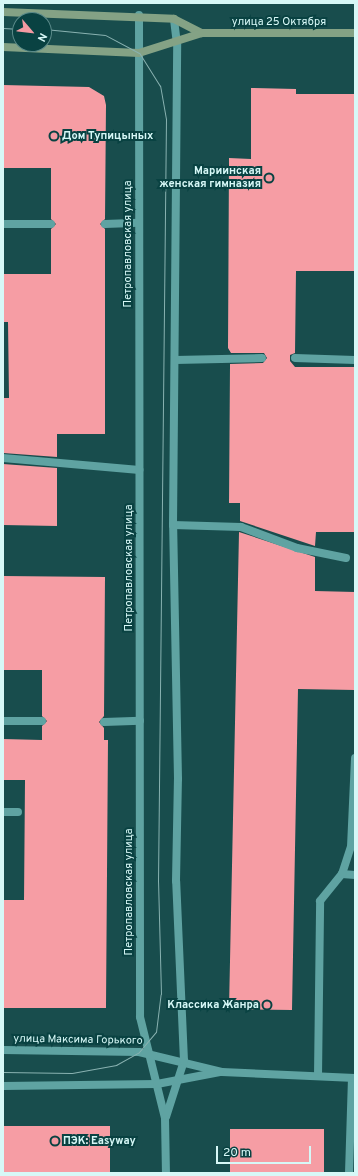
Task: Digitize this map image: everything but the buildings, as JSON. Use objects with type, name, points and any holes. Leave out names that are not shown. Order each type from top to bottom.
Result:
[{"type":"street","name":"улица 25 Октября","points":[[3,12],[139,15],[174,19],[202,33]]},
{"type":"street","name":"Петропавловская улица","points":[[139,15],[140,1018],[150,1053],[165,1118],[166,1173]]},
{"type":"street","name":"Петропавловская улица","points":[[165,1118],[184,1061],[176,881],[178,778],[173,525],[177,44],[174,19]]},
{"type":"street","name":"улица 25 Октября","points":[[3,48],[139,53],[177,44],[202,33],[355,33]]},
{"type":"street","points":[[105,224],[139,223]]},
{"type":"street","points":[[3,224],[51,224]]},
{"type":"street","points":[[175,360],[262,358]]},
{"type":"street","points":[[295,358],[355,360]]},
{"type":"street","points":[[3,458],[140,470]]},
{"type":"street","points":[[173,525],[241,527],[297,548],[346,558]]},
{"type":"street","points":[[3,721],[42,721]]},
{"type":"street","points":[[104,722],[140,721]]},
{"type":"street","points":[[318,1076],[320,901],[342,874],[351,847],[355,758]]},
{"type":"street","points":[[3,812],[18,812]]},
{"type":"street","points":[[342,874],[355,875]]},
{"type":"street","name":"улица Максима Горького","points":[[3,1050],[150,1053],[222,1072]]},
{"type":"street","name":"улица Максима Горького","points":[[3,1086],[157,1084],[222,1072],[354,1078]]},
{"type":"street","points":[[349,1173],[354,1078]]},
{"type":"tram line","points":[[3,28],[12,29]]},
{"type":"tram line","points":[[3,1072],[72,1073],[116,1065],[139,1052],[156,1032],[161,994],[158,882],[166,119],[160,86],[139,53],[105,35],[52,30]]},
{"type":"place","name":"Дом Тупицыных","points":[[54,136]]},
{"type":"place","name":"Мариинская женская гимназия","points":[[269,178]]},
{"type":"place","name":"Классика Жанра","points":[[267,1005]]},
{"type":"place","name":"ПЭК: Easyway","points":[[55,1141]]}]
